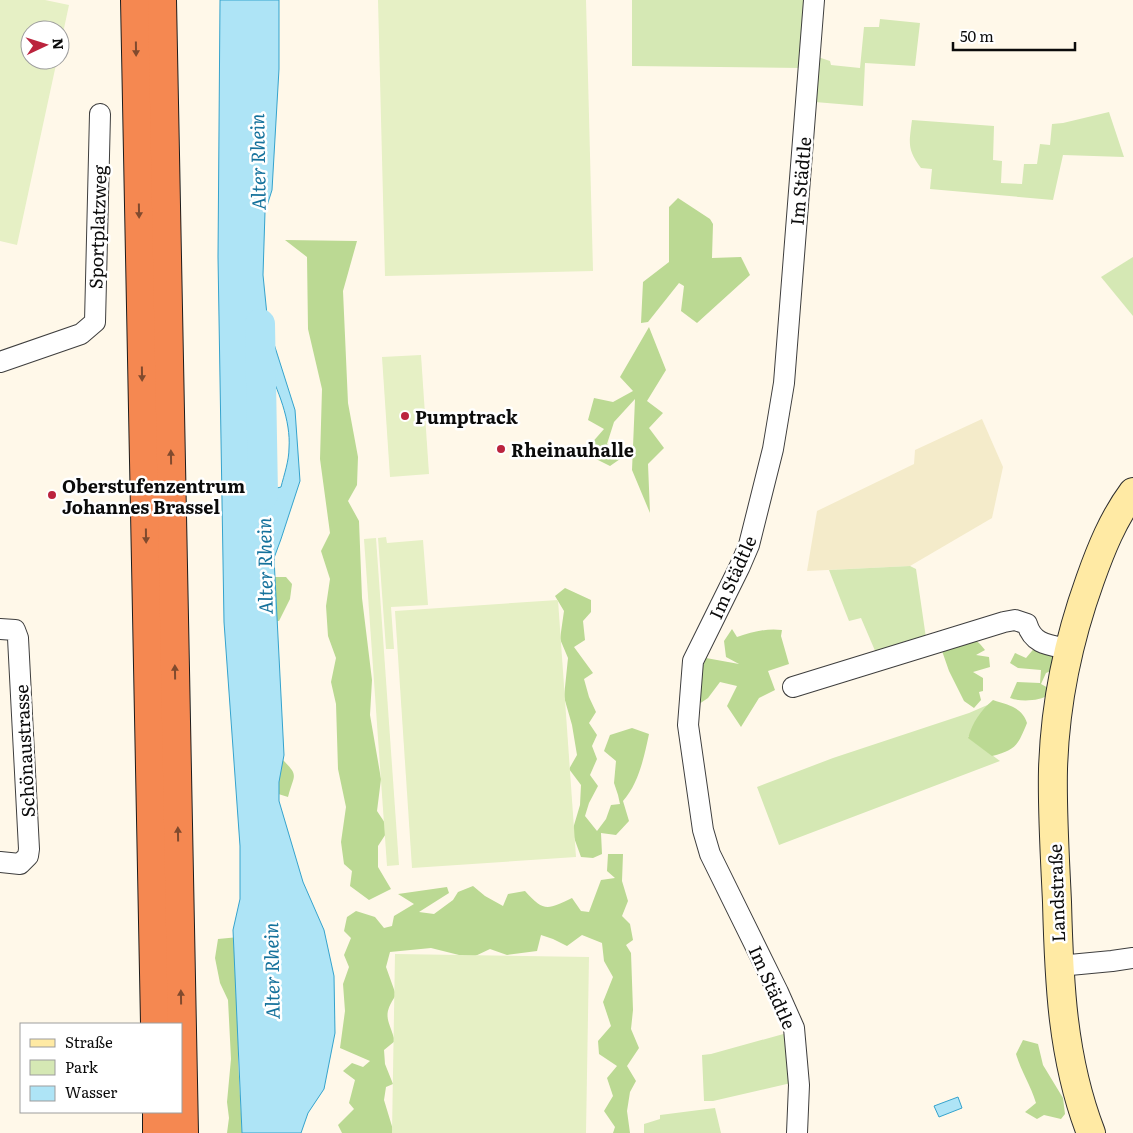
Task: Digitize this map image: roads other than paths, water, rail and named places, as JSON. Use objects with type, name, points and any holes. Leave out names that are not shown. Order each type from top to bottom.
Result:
[{"type":"highway","points":[[135,0],[155,1023]]},
{"type":"highway","points":[[162,0],[182,1023]]},
{"type":"highway","points":[[182,1030],[184,1133]]},
{"type":"highway","points":[[157,1113],[157,1133]]},
{"type":"main road","name":"Landstraße","points":[[1091,1133],[1082,1110],[1063,1023],[1059,966],[1053,770],[1057,715],[1062,681],[1083,600],[1112,524],[1133,492]]},
{"type":"street","name":"Im Städtle","points":[[797,1133],[799,1086],[794,1028],[710,854],[703,830],[688,725],[693,661],[749,545],[773,449],[784,383],[814,0]]},
{"type":"street","name":"Sportplatzweg","points":[[0,362],[81,334],[95,322],[100,114]]},
{"type":"street","points":[[793,687],[1015,620],[1027,624],[1029,633],[1036,640],[1047,645],[1069,650]]},
{"type":"street","name":"Schönaustrasse","points":[[0,629],[15,630],[18,638],[29,849],[28,856],[20,864],[0,862]]},
{"type":"street","points":[[1059,966],[1133,958]]},
{"type":"water","points":[[220,0],[279,0],[279,69],[272,190],[265,212],[263,275],[268,325],[295,410],[300,481],[274,558],[284,755],[279,782],[279,801],[303,882],[324,930],[334,976],[335,1033],[324,1089],[308,1113],[301,1133],[242,1133],[233,930],[240,899],[240,846],[224,622],[218,257]],"holes":[[[266,365],[283,405],[289,438],[288,458],[281,487],[273,489],[262,458],[257,433],[265,418],[260,366]]]},
{"type":"water","points":[[958,1097],[962,1108],[939,1117],[934,1106]]},
{"type":"waterway","name":"Alter Rhein","points":[[260,324],[263,495]]},
{"type":"place","name":"Pumptrack","points":[[405,416]]},
{"type":"place","name":"Rheinauhalle","points":[[501,449]]},
{"type":"place","name":"Oberstufenzentrum Johannes Brassel","points":[[52,495]]}]
